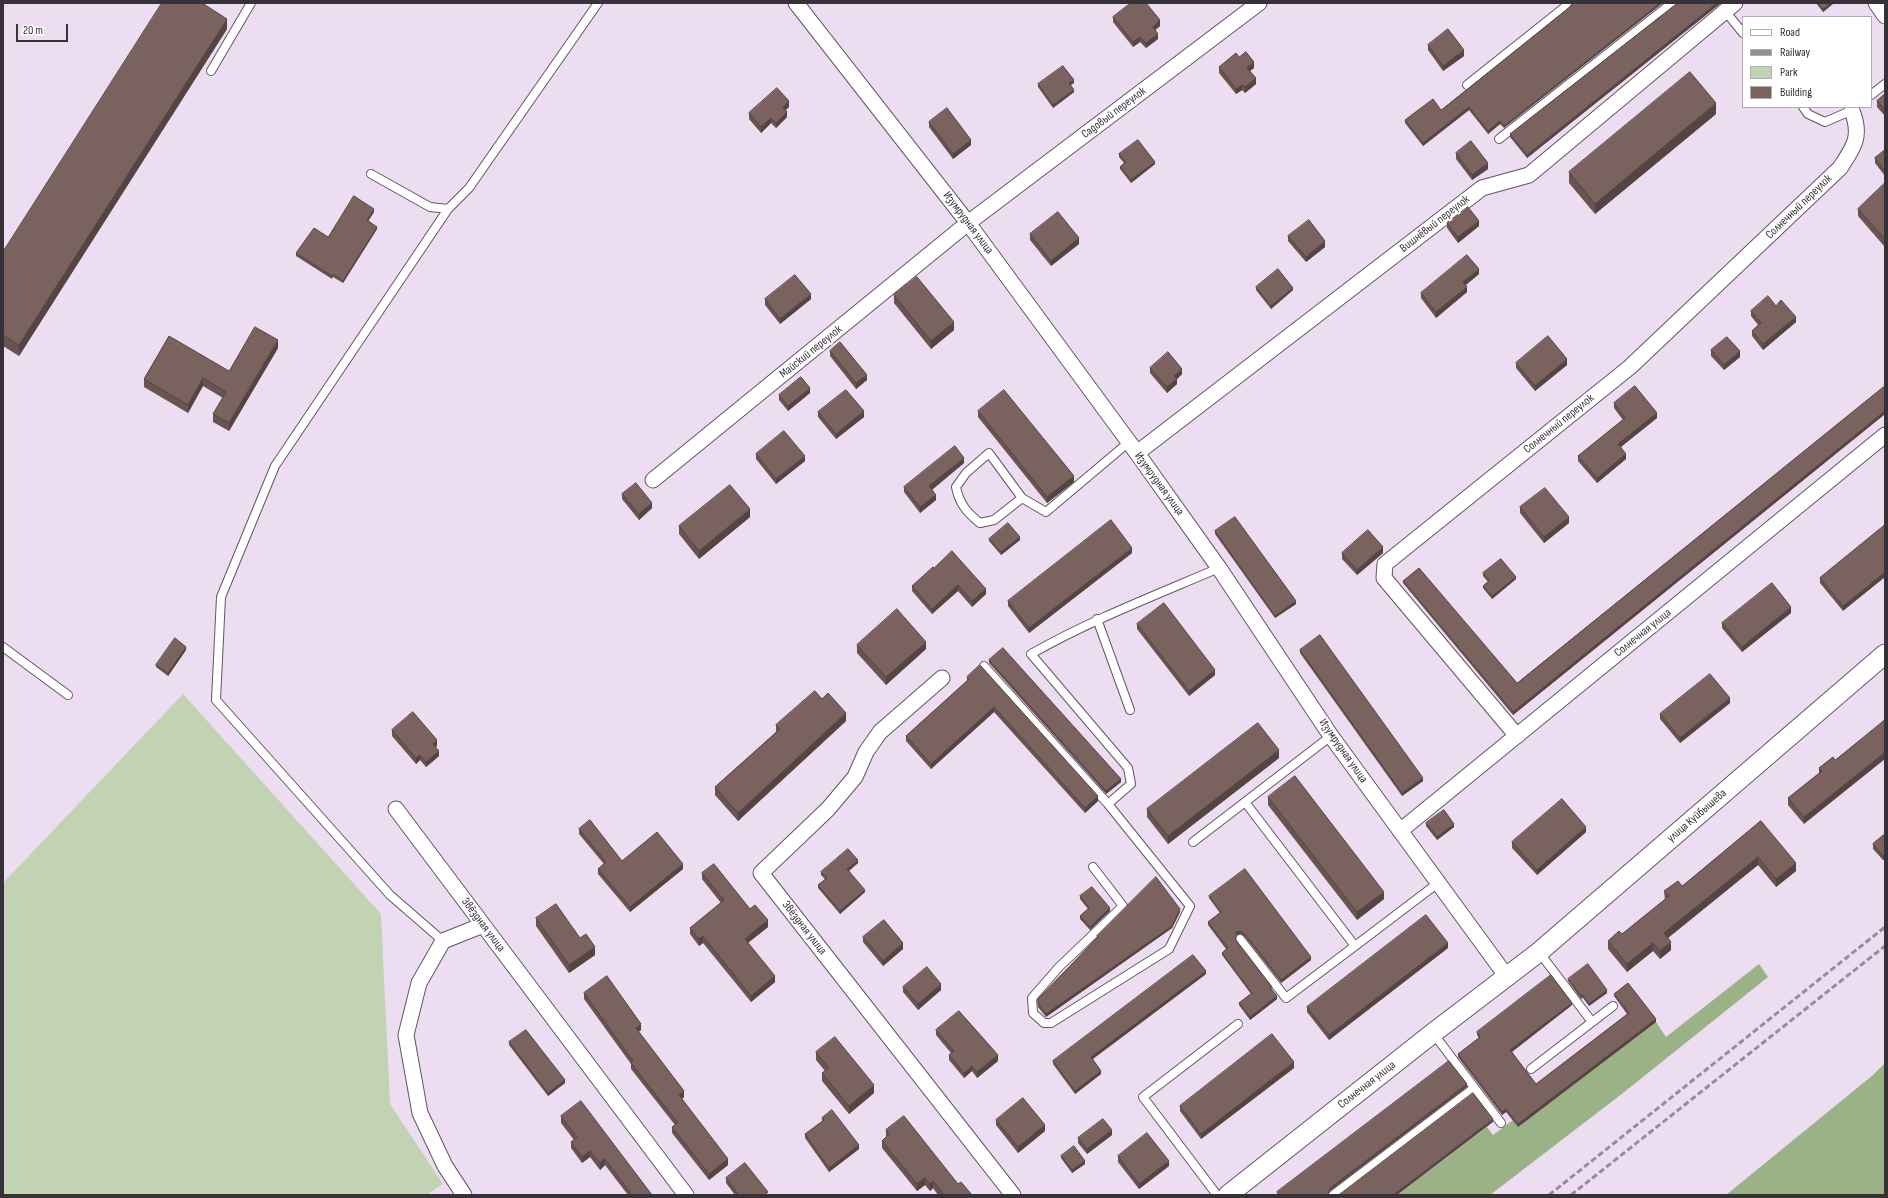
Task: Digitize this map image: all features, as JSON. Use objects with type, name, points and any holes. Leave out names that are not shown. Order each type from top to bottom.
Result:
[{"type":"street","name":"Изумрудная улица","points":[[796,3],[968,223],[1133,447],[1219,568],[1331,736],[1507,977]]},
{"type":"street","name":"Садовый переулок","points":[[968,223],[1259,3]]},
{"type":"street","points":[[1876,3],[1885,16]]},
{"type":"street","name":"Вишнёвый переулок","points":[[1133,447],[1482,188],[1529,175],[1730,7]]},
{"type":"street","name":"Солнечный переулок","points":[[1516,736],[1384,578],[1385,564],[1630,368],[1840,168],[1855,144],[1857,124],[1854,109]]},
{"type":"street","name":"Майский переулок","points":[[654,480],[968,223]]},
{"type":"street","name":"Солнечная улица","points":[[1400,831],[1885,435]]},
{"type":"street","name":"улица Куйбышева","points":[[1507,977],[1539,952],[1885,654]]},
{"type":"street","name":"Звёздная улица","points":[[942,678],[880,732],[866,752],[855,777],[828,809],[761,873],[1013,1195]]},
{"type":"street","name":"Звёздная улица","points":[[396,809],[482,926],[686,1195]]},
{"type":"street","points":[[464,1195],[445,1166],[420,1113],[406,1036],[419,983],[443,941],[482,926]]},
{"type":"street","name":"Солнечная улица","points":[[1228,1195],[1433,1033],[1507,977]]},
{"type":"lane","points":[[211,71],[251,3]]},
{"type":"lane","points":[[443,941],[390,895],[216,700],[221,598],[274,466],[448,209],[469,188],[598,3]]},
{"type":"lane","points":[[1467,85],[1565,7],[1567,3]]},
{"type":"lane","points":[[1499,139],[1672,3]]},
{"type":"lane","points":[[1730,7],[1742,31]]},
{"type":"lane","points":[[1872,94],[1885,84]]},
{"type":"lane","points":[[1804,108],[1808,114],[1826,122],[1854,109]]},
{"type":"lane","points":[[371,174],[430,207],[448,209]]},
{"type":"lane","points":[[1022,498],[994,520],[980,523],[966,513],[957,495],[956,487],[966,473],[990,453],[1022,498],[1046,512],[1133,447]]},
{"type":"lane","points":[[1108,804],[1131,784],[1128,768],[1031,654],[1068,633],[1219,568]]},
{"type":"lane","points":[[1097,620],[1130,710]]},
{"type":"lane","points":[[3,647],[68,695]]},
{"type":"lane","points":[[984,666],[1108,804],[1190,906],[1169,949],[1051,1024],[1044,1023],[1033,1013],[1032,998],[1059,967],[1122,906],[1093,867]]},
{"type":"lane","points":[[1193,842],[1331,736]]},
{"type":"lane","points":[[1245,802],[1355,946]]},
{"type":"lane","points":[[1240,939],[1286,998],[1438,883]]},
{"type":"lane","points":[[1539,952],[1592,1022]]},
{"type":"lane","points":[[1531,1069],[1613,1006]]},
{"type":"lane","points":[[1217,1195],[1143,1097],[1238,1024]]},
{"type":"lane","points":[[1433,1033],[1501,1124]]},
{"type":"lane","points":[[1333,1195],[1474,1088]]},
{"type":"green space","points":[[183,694],[381,914],[390,1104],[443,1184],[426,1195],[3,1195],[3,883]]},
{"type":"green space","points":[[1759,964],[1768,977],[1623,1093],[1490,1195],[1397,1195],[1487,1127],[1493,1135],[1513,1120],[1518,1127],[1656,1022],[1666,1037]]},
{"type":"green space","points":[[1885,1063],[1885,1195],[1726,1195],[1873,1075]]},
{"type":"building","points":[[162,3],[202,3],[227,19],[19,345],[3,335],[3,252]]},
{"type":"building","points":[[1131,3],[1146,3],[1160,20],[1153,27],[1158,34],[1146,43],[1140,37],[1133,42],[1113,17]]},
{"type":"building","points":[[1575,3],[1660,3],[1504,126],[1500,121],[1488,131],[1469,107],[1423,143],[1405,120],[1433,99],[1441,110]]},
{"type":"building","points":[[1676,3],[1717,3],[1527,155],[1510,134]]},
{"type":"building","points":[[1818,3],[1831,3],[1823,9]]},
{"type":"building","points":[[1448,29],[1464,50],[1443,66],[1428,45]]},
{"type":"building","points":[[1246,52],[1254,62],[1247,68],[1256,78],[1245,87],[1242,85],[1236,89],[1219,67],[1236,53],[1239,57]]},
{"type":"building","points":[[1063,66],[1074,80],[1069,83],[1074,90],[1053,105],[1038,84]]},
{"type":"building","points":[[1690,72],[1716,103],[1595,204],[1569,172]]},
{"type":"building","points":[[777,88],[789,101],[783,107],[787,112],[776,123],[771,118],[761,127],[749,113]]},
{"type":"building","points":[[1885,94],[1885,110],[1877,101]]},
{"type":"building","points":[[947,108],[971,140],[953,154],[929,122]]},
{"type":"building","points":[[1138,140],[1155,162],[1131,180],[1120,167],[1126,162],[1119,154]]},
{"type":"building","points":[[1471,141],[1488,163],[1472,175],[1456,153]]},
{"type":"building","points":[[1885,150],[1885,171],[1875,158]]},
{"type":"building","points":[[1884,184],[1885,185],[1885,238],[1858,209]]},
{"type":"building","points":[[354,196],[374,209],[367,220],[377,227],[343,281],[333,274],[332,276],[296,253],[314,228],[328,237]]},
{"type":"building","points":[[1468,207],[1479,221],[1458,237],[1447,223]]},
{"type":"building","points":[[1058,212],[1079,238],[1051,261],[1030,234]]},
{"type":"building","points":[[1309,220],[1325,241],[1306,257],[1288,236]]},
{"type":"building","points":[[1467,255],[1479,269],[1463,282],[1467,287],[1436,312],[1421,293]]},
{"type":"building","points":[[1278,269],[1293,288],[1271,306],[1256,287]]},
{"type":"building","points":[[795,275],[811,294],[780,319],[765,299]]},
{"type":"building","points":[[917,277],[954,322],[931,341],[894,295]]},
{"type":"building","points":[[1768,296],[1776,306],[1781,300],[1796,317],[1763,344],[1752,331],[1761,323],[1751,311]]},
{"type":"building","points":[[255,327],[278,340],[229,423],[213,414],[226,392],[203,378],[188,405],[144,379],[169,336],[229,371]]},
{"type":"building","points":[[1548,336],[1567,359],[1535,386],[1516,363]]},
{"type":"building","points":[[1727,337],[1740,351],[1724,365],[1711,350]]},
{"type":"building","points":[[840,342],[867,375],[856,383],[830,351]]},
{"type":"building","points":[[1168,352],[1182,369],[1174,376],[1177,379],[1167,387],[1150,368]]},
{"type":"building","points":[[801,377],[810,388],[788,406],[779,395]]},
{"type":"building","points":[[1635,386],[1657,413],[1618,444],[1626,454],[1597,478],[1578,456],[1625,418],[1614,403]]},
{"type":"building","points":[[1885,386],[1885,411],[1513,712],[1403,581],[1419,568],[1517,683]]},
{"type":"building","points":[[846,390],[864,411],[836,434],[818,412]]},
{"type":"building","points":[[1004,390],[1074,476],[1047,497],[978,411]]},
{"type":"building","points":[[784,431],[805,456],[776,479],[756,454]]},
{"type":"building","points":[[955,446],[964,458],[929,486],[936,495],[920,507],[904,487]]},
{"type":"building","points":[[636,483],[652,503],[639,514],[622,494]]},
{"type":"building","points":[[730,485],[750,509],[699,551],[679,526]]},
{"type":"building","points":[[1545,488],[1569,517],[1544,537],[1520,507]]},
{"type":"building","points":[[1235,517],[1296,601],[1275,616],[1215,531]]},
{"type":"building","points":[[1111,520],[1132,548],[1029,628],[1008,601]]},
{"type":"building","points":[[1008,523],[1020,537],[1001,552],[989,539]]},
{"type":"building","points":[[1885,525],[1885,572],[1843,606],[1820,578]]},
{"type":"building","points":[[1368,530],[1383,547],[1357,570],[1342,553]]},
{"type":"building","points":[[952,551],[986,589],[972,601],[958,585],[932,609],[912,586]]},
{"type":"building","points":[[1501,559],[1516,577],[1492,596],[1483,586],[1489,581],[1483,573]]},
{"type":"building","points":[[1772,583],[1791,607],[1742,647],[1722,623]]},
{"type":"building","points":[[1164,603],[1215,670],[1189,691],[1137,624]]},
{"type":"building","points":[[897,609],[926,642],[886,677],[857,645]]},
{"type":"building","points":[[1320,635],[1423,778],[1402,793],[1300,650]]},
{"type":"building","points":[[175,638],[186,647],[168,673],[156,665]]},
{"type":"building","points":[[1003,648],[1121,779],[1106,791],[989,660]]},
{"type":"building","points":[[980,665],[1098,796],[1085,808],[994,707],[931,764],[906,736],[969,679],[967,677]]},
{"type":"building","points":[[1710,674],[1730,698],[1680,738],[1660,714]]},
{"type":"building","points":[[815,691],[822,699],[828,693],[846,713],[738,813],[715,787],[780,729],[776,725]]},
{"type":"building","points":[[413,712],[437,740],[433,744],[439,751],[426,762],[420,755],[416,758],[392,730]]},
{"type":"building","points":[[1885,720],[1885,752],[1804,817],[1788,798],[1822,771],[1819,768],[1833,757],[1835,760]]},
{"type":"building","points":[[1258,723],[1279,750],[1168,836],[1147,809]]},
{"type":"building","points":[[1295,776],[1384,892],[1357,912],[1268,797]]},
{"type":"building","points":[[1562,799],[1586,827],[1537,870],[1512,842]]},
{"type":"building","points":[[1444,810],[1454,824],[1437,837],[1426,823]]},
{"type":"building","points":[[590,820],[622,861],[657,832],[683,864],[630,907],[598,869],[606,862],[579,829]]},
{"type":"building","points":[[1761,821],[1796,863],[1776,879],[1758,857],[1664,933],[1671,942],[1660,951],[1653,943],[1627,964],[1608,941],[1619,931],[1622,934],[1669,896],[1664,891],[1678,881],[1682,886]]},
{"type":"building","points":[[1885,834],[1885,854],[1883,856],[1873,844]]},
{"type":"building","points":[[848,849],[858,860],[847,869],[865,890],[840,911],[818,885],[827,878],[821,872]]},
{"type":"building","points":[[714,864],[750,909],[755,905],[768,920],[745,939],[775,976],[751,996],[703,936],[699,939],[690,928],[724,900],[702,873]]},
{"type":"building","points":[[1245,869],[1311,957],[1281,980],[1244,933],[1240,931],[1236,932],[1236,940],[1272,987],[1270,988],[1277,996],[1250,1017],[1239,1003],[1252,993],[1222,953],[1228,948],[1208,922],[1221,912],[1209,896]]},
{"type":"building","points":[[1156,877],[1180,909],[1172,926],[1046,1014],[1038,1004],[1038,999],[1098,937],[1097,936]]},
{"type":"building","points":[[1092,887],[1110,908],[1090,927],[1080,916],[1089,908],[1080,896]]},
{"type":"building","points":[[556,904],[580,938],[586,934],[595,947],[569,965],[536,918]]},
{"type":"building","points":[[1426,915],[1448,943],[1329,1035],[1307,1007]]},
{"type":"building","points":[[884,920],[903,943],[883,961],[863,937]]},
{"type":"building","points":[[1193,955],[1206,971],[1091,1057],[1101,1071],[1075,1091],[1053,1061]]},
{"type":"building","points":[[1588,964],[1607,990],[1589,1004],[1568,979]]},
{"type":"building","points":[[927,967],[941,984],[918,1004],[903,987]]},
{"type":"building","points":[[1551,975],[1572,1003],[1510,1050],[1536,1084],[1629,1013],[1614,994],[1628,983],[1656,1019],[1518,1124],[1506,1109],[1502,1112],[1458,1054],[1480,1037],[1477,1032]]},
{"type":"building","points":[[607,976],[641,1024],[636,1028],[684,1091],[679,1095],[728,1159],[709,1174],[672,1127],[678,1123],[631,1063],[633,1061],[584,993]]},
{"type":"building","points":[[959,1011],[998,1055],[977,1072],[972,1066],[964,1073],[949,1055],[954,1051],[936,1030]]},
{"type":"building","points":[[526,1030],[565,1080],[548,1093],[509,1042]]},
{"type":"building","points":[[1272,1034],[1294,1062],[1201,1134],[1180,1106]]},
{"type":"building","points":[[835,1037],[874,1085],[849,1106],[822,1073],[829,1068],[816,1052]]},
{"type":"building","points":[[1449,1061],[1467,1084],[1330,1188],[1328,1195],[1279,1195],[1277,1192]]},
{"type":"building","points":[[1473,1093],[1493,1119],[1393,1195],[1339,1195]]},
{"type":"building","points":[[1023,1098],[1045,1125],[1018,1147],[996,1120]]},
{"type":"building","points":[[581,1101],[652,1195],[632,1195],[605,1159],[600,1163],[590,1151],[582,1157],[571,1142],[577,1137],[561,1116]]},
{"type":"building","points":[[832,1110],[859,1145],[829,1168],[805,1134],[824,1120],[822,1118]]},
{"type":"building","points":[[904,1116],[958,1184],[961,1182],[972,1195],[945,1195],[933,1181],[930,1184],[925,1178],[917,1184],[882,1141],[889,1134],[886,1130]]},
{"type":"building","points":[[1103,1119],[1112,1130],[1087,1149],[1078,1138]]},
{"type":"building","points":[[1147,1133],[1169,1161],[1139,1184],[1118,1156]]},
{"type":"building","points":[[1074,1146],[1085,1161],[1072,1170],[1061,1156]]},
{"type":"building","points":[[745,1163],[768,1192],[765,1195],[739,1195],[726,1178]]},
{"type":"railway","points":[[1549,1195],[1885,927]]},
{"type":"railway","points":[[1571,1195],[1885,946]]}]
